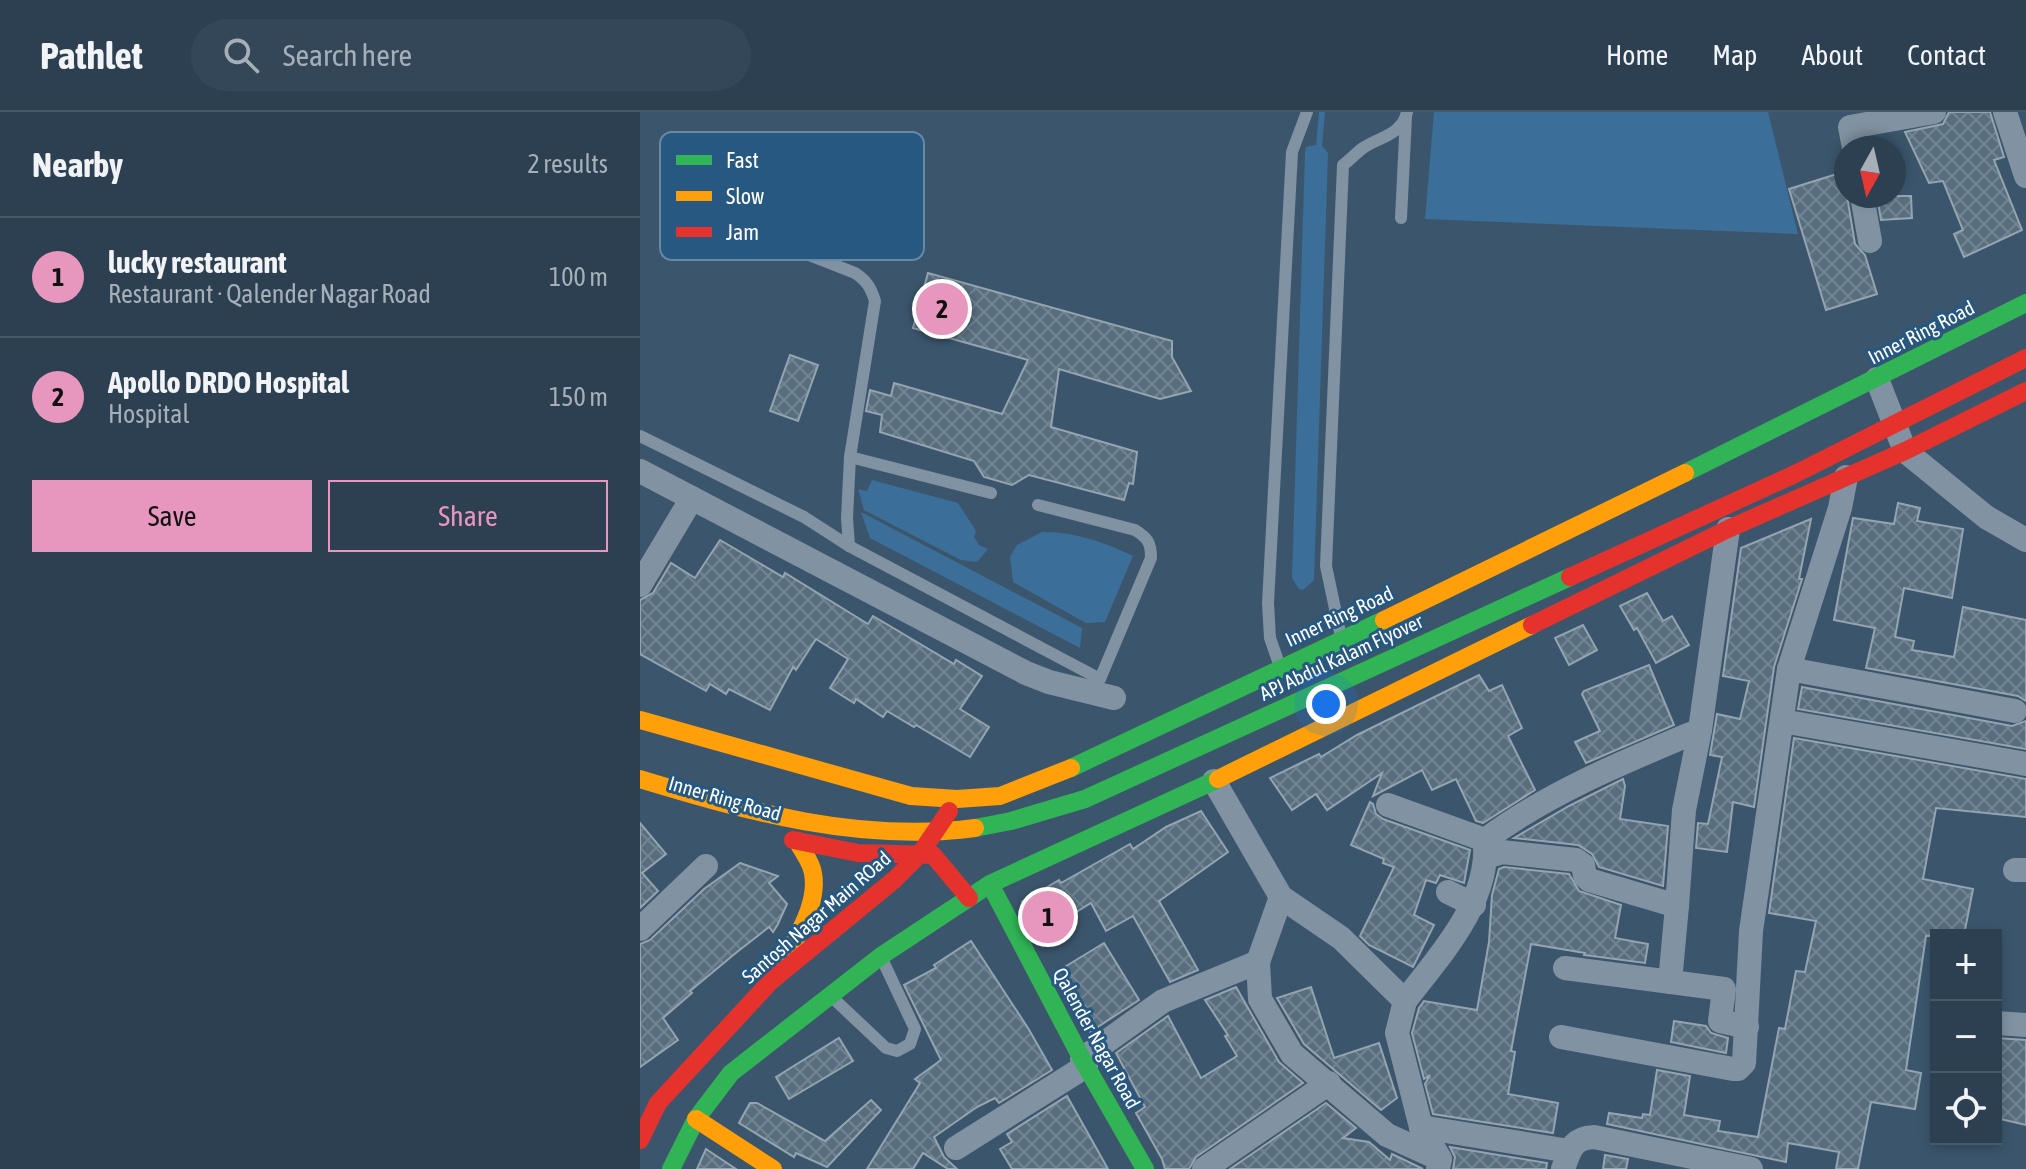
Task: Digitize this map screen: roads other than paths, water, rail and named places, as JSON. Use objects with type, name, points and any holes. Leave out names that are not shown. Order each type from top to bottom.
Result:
[{"type":"main road","name":"Inner Ring Road","points":[[640,720],[911,796],[957,799],[1000,796],[1066,770],[1206,706],[1502,564],[2026,303]]},
{"type":"main road","name":"APJ Abdul Kalam Flyover","points":[[640,779],[739,810],[817,826],[901,831],[968,829],[1041,813],[1085,799],[1795,474],[2026,358]]},
{"type":"main road","points":[[671,1169],[696,1119],[731,1073],[881,956],[990,884],[1214,781],[1728,529],[1905,451],[2026,391]]},
{"type":"main road","name":"Inner Ring Road","points":[[640,797],[709,818]]},
{"type":"main road","name":"Santosh Nagar Main ROad","points":[[640,1140],[649,1098],[771,981],[894,880],[920,854],[957,799]]},
{"type":"main road","name":"Inner Ring Road","points":[[771,981],[793,942],[812,896],[813,873],[789,839],[858,853],[920,854]]},
{"type":"main road","points":[[920,854],[933,855],[969,898]]},
{"type":"main road","name":"Qalender Nagar Road","points":[[990,884],[1084,1062],[1145,1169]]},
{"type":"main road","points":[[696,1119],[773,1169]]},
{"type":"street","points":[[1850,129],[1934,112]]},
{"type":"street","points":[[2005,112],[2026,176]]},
{"type":"street","points":[[1864,208],[1870,241]]},
{"type":"street","points":[[1877,379],[1905,451],[1986,517],[2026,540]]},
{"type":"street","points":[[640,471],[1026,673],[1049,682],[1107,689],[1135,737]]},
{"type":"street","points":[[1561,1037],[1738,1069],[1744,1063],[1751,931],[1789,669],[1840,508],[1846,477]]},
{"type":"street","points":[[640,585],[692,498]]},
{"type":"street","points":[[1670,982],[1684,810],[1700,730],[1728,529]]},
{"type":"street","points":[[1789,669],[2015,711]]},
{"type":"street","points":[[1782,721],[2026,764]]},
{"type":"street","points":[[1439,1164],[1421,1127],[1397,1033],[1405,1001],[1474,905],[1486,849],[1507,824],[1608,768],[1700,730]]},
{"type":"street","points":[[1214,781],[1281,897],[1341,938],[1405,1001]]},
{"type":"street","points":[[1388,805],[1486,849],[1576,860],[1583,865],[1589,880],[1677,906]]},
{"type":"street","points":[[640,929],[706,866]]},
{"type":"street","points":[[1448,892],[1474,905]]},
{"type":"street","points":[[1281,897],[1258,962],[1260,999],[1292,1054],[1387,1135],[1439,1164]]},
{"type":"street","points":[[956,1148],[1084,1062],[1163,1001],[1258,962]]},
{"type":"street","points":[[1565,968],[1724,989],[1720,1021],[1747,1027]]},
{"type":"street","points":[[2002,1023],[2026,1025]]},
{"type":"street","points":[[1204,1169],[1329,1083]]},
{"type":"street","points":[[1421,1127],[1566,1160],[1582,1138],[1594,1137],[1751,1169]]},
{"type":"lane","points":[[1280,668],[1270,638],[1268,603],[1292,152],[1304,114]]},
{"type":"lane","points":[[1401,218],[1406,115]]},
{"type":"lane","points":[[1341,639],[1326,566],[1343,165],[1366,146],[1388,137],[1406,115]]},
{"type":"lane","points":[[822,260],[866,280],[875,301],[850,457],[849,546]]},
{"type":"lane","points":[[640,436],[804,517],[849,546],[1107,689],[1151,558],[1151,546],[1147,537],[1135,530],[1038,505]]},
{"type":"lane","points":[[850,457],[991,493]]},
{"type":"lane","points":[[831,996],[886,1048],[897,1051],[910,1044],[915,1029],[881,956]]},
{"type":"place","name":"Apollo DRDO Hospital","points":[[942,309]]},
{"type":"place","name":"lucky restaurant","points":[[1048,917]]}]
